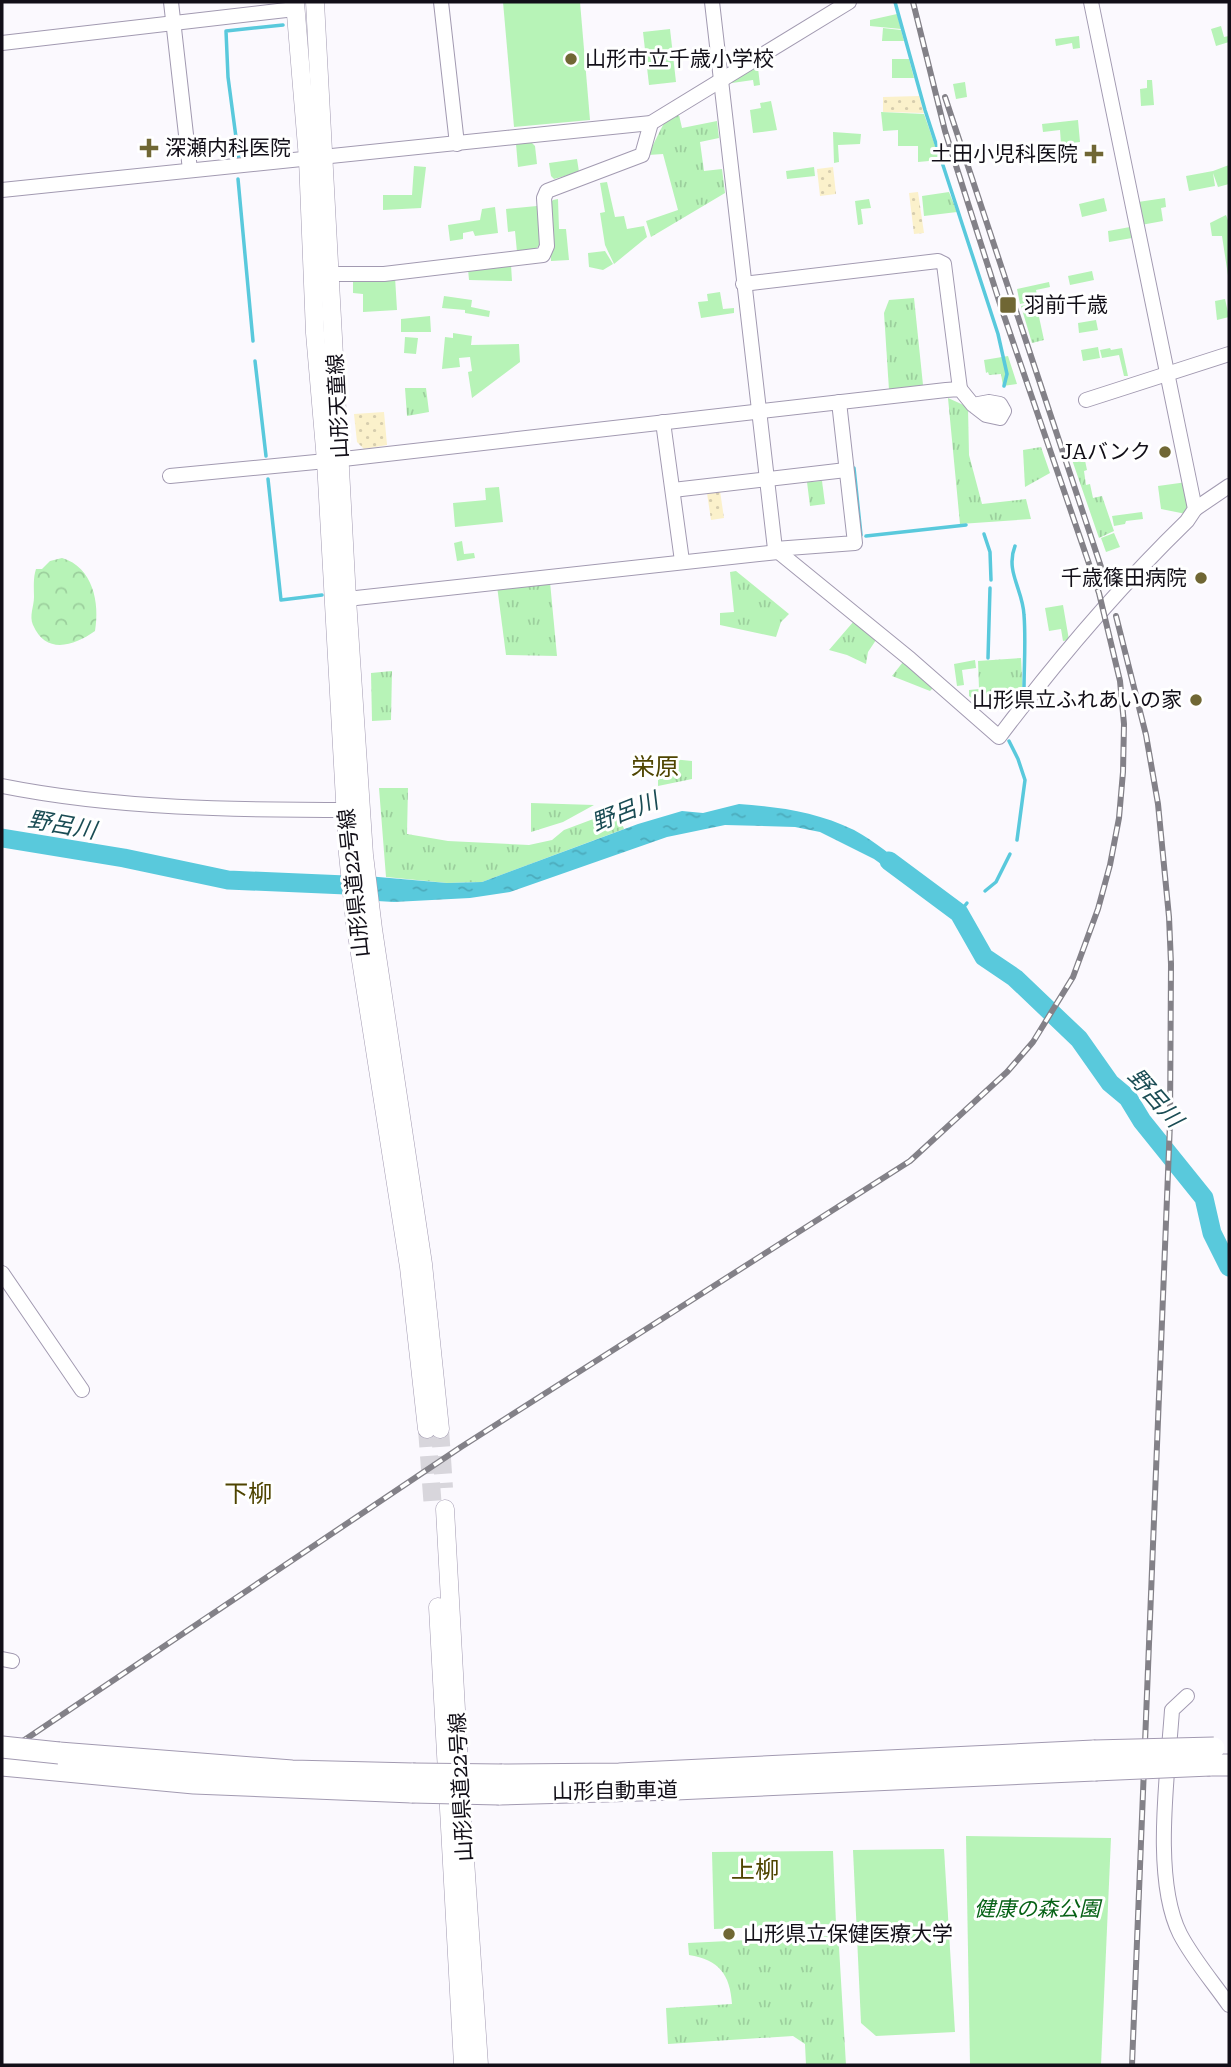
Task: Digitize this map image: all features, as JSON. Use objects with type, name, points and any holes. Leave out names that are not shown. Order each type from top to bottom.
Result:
[{"type":"highway","name":"山形自動車道","points":[[2,1747],[55,1762]]},
{"type":"highway","name":"山形自動車道","points":[[2,1765],[55,1762],[292,1771],[413,1783],[676,1789],[1095,1761],[1220,1756]]},
{"type":"main road","name":"山形天童線","points":[[315,2],[315,333]]},
{"type":"main road","name":"山形天童線","points":[[295,5],[331,274],[333,459],[347,599],[354,810]]},
{"type":"main road","name":"山形県道22号線","points":[[315,333],[333,459],[356,855],[409,1267],[433,1429]]},
{"type":"main road","name":"山形県道22号線","points":[[463,2065],[439,1509],[478,2065]]},
{"type":"street","points":[[171,2],[190,170]]},
{"type":"street","points":[[441,2],[457,144]]},
{"type":"street","points":[[712,2],[776,551],[910,659],[999,737],[1061,655],[1103,607],[1187,521],[1195,509],[1229,486]]},
{"type":"street","points":[[2,190],[651,123],[849,2]]},
{"type":"street","points":[[1091,2],[1195,509]]},
{"type":"street","points":[[2,43],[174,24],[295,5]]},
{"type":"street","points":[[331,274],[384,274],[543,255],[547,246],[544,198],[547,191],[642,155],[651,123]]},
{"type":"street","points":[[743,284],[938,261],[944,264],[960,389],[973,405]]},
{"type":"street","points":[[1086,400],[1229,354]]},
{"type":"street","points":[[170,476],[960,389]]},
{"type":"street","points":[[347,599],[855,543],[839,402]]},
{"type":"street","points":[[663,422],[682,561]]},
{"type":"street","points":[[673,490],[846,470]]},
{"type":"street","points":[[2,786],[93,802],[354,810]]},
{"type":"street","points":[[2,1273],[82,1390]]},
{"type":"street","points":[[1187,1696],[1171,1710],[1164,1869],[1168,1903],[1180,1934],[1229,2005]]},
{"type":"green space","points":[[503,2],[580,2],[590,120],[514,127]]},
{"type":"green space","points":[[897,14],[901,29],[870,26],[870,20]]},
{"type":"green space","points":[[1221,26],[1224,37],[1229,36],[1229,42],[1216,46],[1211,29]]},
{"type":"green space","points":[[883,28],[901,30],[904,41],[882,41]]},
{"type":"green space","points":[[670,29],[676,82],[649,85],[643,32]]},
{"type":"green space","points":[[1079,36],[1080,48],[1073,49],[1072,43],[1056,46],[1055,39]]},
{"type":"green space","points":[[892,59],[909,59],[914,78],[892,78]]},
{"type":"green space","points":[[754,66],[758,68],[760,85],[754,86],[753,80],[732,83],[732,80]]},
{"type":"green space","points":[[1147,80],[1152,80],[1154,105],[1141,106],[1140,89],[1147,88]]},
{"type":"green space","points":[[965,82],[967,97],[956,99],[953,84]]},
{"type":"green space","points":[[771,101],[777,130],[753,133],[750,110],[761,108],[760,103]]},
{"type":"green space","points":[[881,112],[924,114],[940,160],[918,162],[918,146],[898,146],[898,130],[883,131]]},
{"type":"green space","points":[[679,115],[682,128],[717,121],[719,138],[700,142],[704,171],[722,169],[725,193],[651,237],[646,221],[678,210],[663,154],[648,155],[664,123]]},
{"type":"green space","points":[[1078,120],[1080,142],[1061,144],[1060,130],[1043,132],[1042,124]]},
{"type":"green space","points":[[833,132],[861,134],[860,144],[838,145],[839,162],[834,163]]},
{"type":"green space","points":[[531,142],[535,146],[537,164],[518,167],[516,144]]},
{"type":"green space","points":[[577,159],[579,172],[554,179],[551,176],[549,163]]},
{"type":"green space","points":[[1229,165],[1229,184],[1218,187],[1213,173],[1215,186],[1189,191],[1186,176]]},
{"type":"green space","points":[[414,166],[426,167],[421,208],[383,210],[383,195],[412,195]]},
{"type":"green space","points":[[814,167],[815,176],[787,179],[786,171]]},
{"type":"green space","points":[[607,182],[615,217],[624,216],[627,229],[644,226],[647,237],[614,264],[605,245],[600,213],[605,212],[600,183]]},
{"type":"green space","points":[[949,192],[957,212],[924,216],[922,196]]},
{"type":"green space","points":[[1104,198],[1107,211],[1082,217],[1079,204]]},
{"type":"green space","points":[[1165,198],[1166,207],[1161,208],[1163,221],[1141,225],[1138,202]]},
{"type":"green space","points":[[558,199],[559,229],[566,229],[569,260],[551,261],[549,204]]},
{"type":"green space","points":[[869,199],[871,208],[861,209],[863,224],[858,225],[855,201]]},
{"type":"green space","points":[[537,206],[541,243],[534,251],[517,252],[515,231],[508,232],[506,209]]},
{"type":"green space","points":[[495,207],[498,233],[475,236],[473,231],[463,233],[463,239],[450,241],[448,225],[480,220],[482,209]]},
{"type":"green space","points":[[1226,215],[1229,223],[1229,282],[1222,236],[1212,236],[1210,223]]},
{"type":"green space","points":[[1130,227],[1132,238],[1109,242],[1108,231]]},
{"type":"green space","points":[[605,251],[613,264],[603,270],[589,267],[588,253]]},
{"type":"green space","points":[[511,265],[512,281],[469,280],[468,269]]},
{"type":"green space","points":[[1092,271],[1094,280],[1070,285],[1068,276]]},
{"type":"green space","points":[[395,277],[397,310],[363,312],[363,294],[353,293],[353,279]]},
{"type":"green space","points":[[1049,282],[1050,287],[1036,290],[1038,300],[1020,304],[1017,289]]},
{"type":"green space","points":[[720,292],[723,309],[734,308],[734,313],[701,318],[698,302],[708,301],[707,294]]},
{"type":"green space","points":[[444,296],[472,300],[471,307],[490,311],[489,317],[465,313],[465,310],[442,308]]},
{"type":"green space","points":[[914,298],[923,385],[889,390],[884,313],[889,300]]},
{"type":"green space","points":[[1225,299],[1229,317],[1217,320],[1215,301]]},
{"type":"green space","points":[[1036,303],[1044,340],[1032,343],[1021,306]]},
{"type":"green space","points":[[430,316],[431,332],[401,332],[401,319]]},
{"type":"green space","points":[[1096,320],[1098,330],[1079,333],[1078,323]]},
{"type":"green space","points":[[453,333],[472,336],[471,345],[519,344],[520,362],[472,398],[468,372],[472,371],[470,357],[459,358],[460,367],[442,369],[445,337],[453,338]]},
{"type":"green space","points":[[405,337],[418,338],[416,354],[404,353]]},
{"type":"green space","points":[[1098,347],[1100,358],[1083,361],[1081,350]]},
{"type":"green space","points":[[1122,348],[1128,376],[1124,376],[1119,355],[1102,358],[1100,350]]},
{"type":"green space","points":[[1008,356],[1017,384],[1003,386],[1001,374],[986,373],[984,360]]},
{"type":"green space","points":[[405,388],[426,388],[429,412],[407,416]]},
{"type":"green space","points":[[948,398],[968,407],[969,455],[982,504],[1026,499],[1031,519],[960,524]]},
{"type":"green space","points":[[1082,446],[1087,470],[1084,471],[1086,485],[1090,484],[1093,498],[1102,496],[1114,531],[1099,538],[1069,451]]},
{"type":"green space","points":[[1041,447],[1050,473],[1025,487],[1023,450]]},
{"type":"green space","points":[[822,481],[825,504],[810,506],[807,482]]},
{"type":"green space","points":[[1187,482],[1190,502],[1186,514],[1161,509],[1158,486]]},
{"type":"green space","points":[[499,487],[503,522],[455,527],[453,503],[486,500],[485,488]]},
{"type":"green space","points":[[1142,512],[1143,519],[1114,526],[1112,516]]},
{"type":"green space","points":[[1114,533],[1120,547],[1106,552],[1101,538]]},
{"type":"green space","points":[[462,541],[464,554],[474,553],[475,558],[457,561],[454,543]]},
{"type":"green space","points":[[62,558],[81,569],[92,587],[96,620],[95,631],[78,641],[61,645],[45,641],[31,618],[36,569],[42,569],[50,561]]},
{"type":"green space","points":[[736,571],[789,614],[781,622],[776,637],[720,625],[720,613],[734,612],[730,572]]},
{"type":"green space","points":[[550,582],[557,656],[506,655],[497,586]]},
{"type":"green space","points":[[1063,605],[1069,640],[1063,641],[1061,629],[1049,631],[1045,608]]},
{"type":"green space","points":[[854,621],[876,640],[868,652],[866,664],[829,650]]},
{"type":"green space","points":[[1021,658],[1023,695],[1018,701],[1000,688],[985,708],[969,696],[969,690],[979,689],[978,661]]},
{"type":"green space","points":[[975,660],[976,668],[962,670],[964,685],[957,686],[954,664]]},
{"type":"green space","points":[[903,662],[934,687],[930,691],[892,676]]},
{"type":"green space","points":[[392,671],[391,720],[372,721],[371,673]]},
{"type":"green space","points":[[658,760],[692,761],[692,779],[658,786]]},
{"type":"green space","points":[[379,788],[408,788],[407,834],[448,841],[529,845],[552,840],[564,830],[612,812],[618,813],[624,829],[482,882],[447,883],[386,877]]},
{"type":"green space","points":[[531,803],[594,805],[563,822],[531,832]]},
{"type":"green space","name":"健康の森公園","points":[[966,1836],[1111,1838],[1101,2065],[970,2065]]},
{"type":"green space","points":[[944,1849],[955,2032],[876,2036],[861,2023],[853,1850]]},
{"type":"green space","points":[[833,1851],[836,1924],[714,1929],[712,1852]]},
{"type":"green space","points":[[830,1936],[839,1947],[846,2065],[806,2065],[805,2044],[793,2036],[668,2044],[666,2008],[732,2004],[729,1984],[721,1970],[708,1961],[689,1955],[688,1943]]},
{"type":"sand","points":[[919,96],[924,113],[883,112],[883,97]]},
{"type":"sand","points":[[833,167],[836,194],[820,196],[817,169]]},
{"type":"sand","points":[[918,192],[924,233],[914,234],[909,193]]},
{"type":"sand","points":[[384,412],[387,445],[364,449],[357,442],[354,414]]},
{"type":"sand","points":[[720,491],[724,518],[711,520],[707,493]]},
{"type":"water","points":[[739,804],[798,811],[840,824],[869,839],[912,871],[902,879],[874,859],[820,832],[795,827],[725,825],[667,837],[510,892],[470,898],[394,902],[343,899],[344,874],[447,883],[482,882],[638,824],[682,811],[703,813]]},
{"type":"waterway","points":[[895,2],[925,110],[998,334],[1007,374],[1004,386]]},
{"type":"waterway","points":[[239,160],[228,77],[226,31],[283,25]]},
{"type":"waterway","points":[[238,179],[253,341]]},
{"type":"waterway","points":[[255,361],[266,456]]},
{"type":"waterway","points":[[854,468],[861,535]]},
{"type":"waterway","points":[[268,479],[281,600],[322,595]]},
{"type":"waterway","points":[[866,536],[966,525]]},
{"type":"waterway","points":[[984,534],[990,552],[991,580]]},
{"type":"waterway","points":[[1015,546],[1012,555],[1013,572],[1024,615],[1024,691]]},
{"type":"waterway","points":[[988,658],[990,588]]},
{"type":"waterway","points":[[1009,741],[1025,780],[1017,840]]},
{"type":"waterway","name":"野呂川","points":[[2,838],[124,858],[228,880],[369,886]]},
{"type":"waterway","points":[[985,891],[996,882],[1010,854]]},
{"type":"waterway","name":"野呂川","points":[[889,861],[959,913],[984,957],[1015,978],[1079,1039],[1110,1083],[1128,1098],[1142,1121],[1204,1198],[1212,1233],[1229,1267]]},
{"type":"waterway","points":[[959,913],[967,903]]},
{"type":"tunnel","points":[[427,1429],[433,1509]]},
{"type":"tunnel","points":[[440,1429],[444,1488]]},
{"type":"railway","points":[[2,1755],[461,1447],[910,1161],[1007,1072],[1033,1042],[1073,977],[1098,909],[1119,818],[1124,724],[1120,681],[1099,593],[1001,307],[945,131],[913,2]]},
{"type":"railway","points":[[945,97],[1104,576]]},
{"type":"railway","points":[[1116,616],[1146,735],[1158,804],[1171,964],[1170,1123],[1132,2065]]},
{"type":"place","name":"山形市立千歳小学校","points":[[571,59]]},
{"type":"place","name":"深瀬内科医院","points":[[149,148]]},
{"type":"place","name":"土田小児科医院","points":[[1094,154]]},
{"type":"place","name":"羽前千歳","points":[[1008,305]]},
{"type":"place","name":"JAバンク","points":[[1165,452]]},
{"type":"place","name":"千歳篠田病院","points":[[1201,578]]},
{"type":"place","name":"山形県立ふれあいの家","points":[[1196,700]]},
{"type":"place","name":"山形県立保健医療大学","points":[[729,1934]]},
{"type":"district","name":"栄原","points":[[655,767]]},
{"type":"district","name":"下柳","points":[[248,1494]]},
{"type":"district","name":"上柳","points":[[755,1870]]}]
